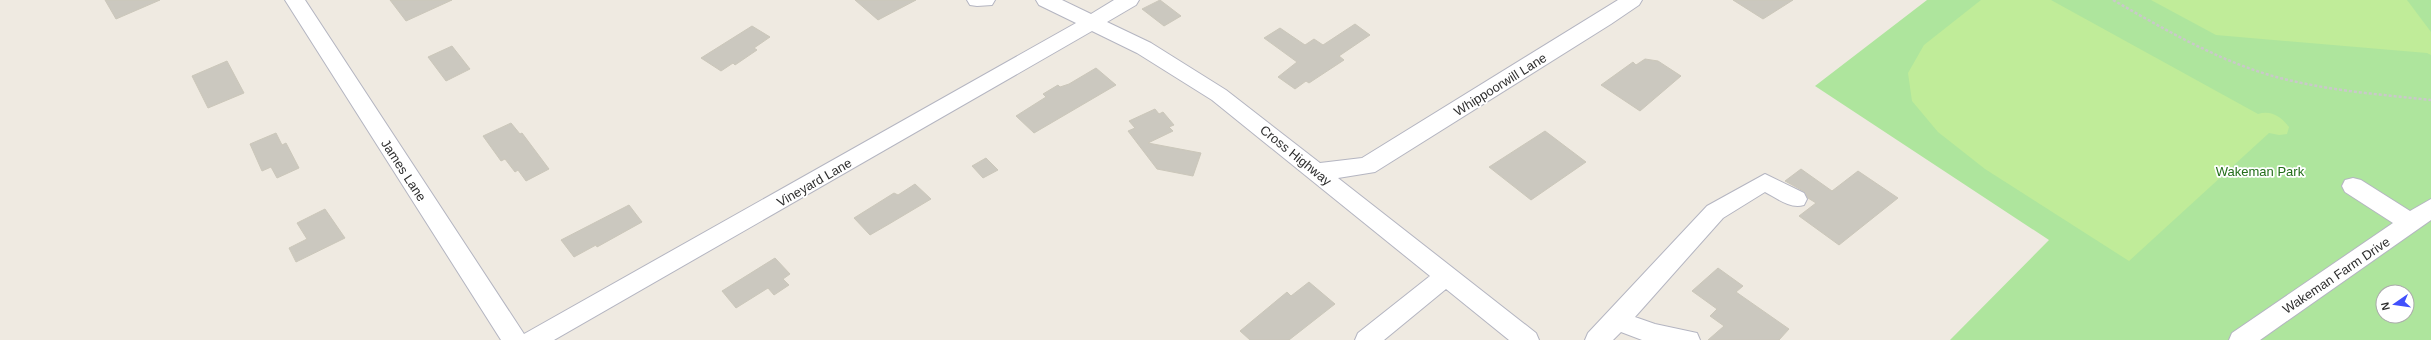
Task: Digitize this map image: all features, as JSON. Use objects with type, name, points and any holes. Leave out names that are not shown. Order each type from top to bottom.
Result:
[{"type":"street","name":"James Lane","points":[[295,0],[514,340]]},
{"type":"street","points":[[977,0],[986,0]]},
{"type":"street","name":"Cross Highway","points":[[1046,0],[1144,48],[1193,77],[1317,172],[1527,340]]},
{"type":"street","name":"Vineyard Lane","points":[[534,340],[1042,52],[1129,0]]},
{"type":"street","name":"Whippoorwill Lane","points":[[1317,172],[1367,166],[1604,19],[1632,0]]},
{"type":"street","points":[[1350,198],[1367,166]]},
{"type":"street","points":[[1597,340],[1618,320],[1715,212],[1765,182],[1796,199]]},
{"type":"street","points":[[2353,186],[2411,223]]},
{"type":"street","name":"Wakeman Farm Drive","points":[[2241,340],[2431,208]]},
{"type":"street","points":[[1367,340],[1446,276]]},
{"type":"street","points":[[1618,320],[1654,334],[1688,340]]},
{"type":"path","points":[[2113,0],[2179,36],[2238,62],[2288,80],[2337,90],[2431,100]]},
{"type":"green space","name":"Wakeman Park","points":[[1927,0],[2431,0],[2431,340],[1950,340],[2049,240],[1815,86]]},
{"type":"green space","points":[[1981,0],[2051,0],[2258,114],[2268,113],[2276,115],[2289,127],[2287,134],[2279,135],[2269,133],[2129,261],[1985,169],[1938,132],[1912,101],[1908,73],[1924,45]]},
{"type":"green space","points":[[2151,0],[2407,0],[2431,32],[2431,55],[2427,53],[2216,35]]},
{"type":"building","points":[[105,0],[160,0],[116,19]]},
{"type":"building","points":[[390,0],[452,0],[406,21]]},
{"type":"building","points":[[855,0],[916,0],[878,20]]},
{"type":"building","points":[[1160,0],[1181,16],[1164,26],[1142,9]]},
{"type":"building","points":[[1733,0],[1793,0],[1763,19]]},
{"type":"building","points":[[1355,24],[1370,35],[1339,56],[1344,60],[1309,83],[1306,81],[1295,89],[1278,77],[1297,62],[1264,38],[1280,28],[1305,45],[1314,39],[1323,45]]},
{"type":"building","points":[[752,26],[770,37],[754,48],[757,50],[735,65],[733,63],[721,71],[701,58]]},
{"type":"building","points":[[452,46],[470,69],[446,81],[428,57]]},
{"type":"building","points":[[1645,59],[1658,61],[1681,76],[1640,111],[1601,85],[1633,62],[1636,65]]},
{"type":"building","points":[[227,61],[244,93],[208,108],[192,76]]},
{"type":"building","points":[[1096,68],[1116,85],[1034,133],[1016,116],[1046,97],[1043,94],[1058,85],[1060,87],[1069,84]]},
{"type":"building","points":[[1155,109],[1159,114],[1163,112],[1174,125],[1169,127],[1173,131],[1148,143],[1201,153],[1193,176],[1157,169],[1128,131],[1135,128],[1129,121]]},
{"type":"building","points":[[511,123],[520,134],[522,133],[549,169],[526,181],[518,170],[515,172],[505,159],[501,161],[483,136]]},
{"type":"building","points":[[1545,131],[1586,162],[1531,200],[1489,167]]},
{"type":"building","points":[[276,133],[282,145],[286,143],[299,168],[277,178],[271,167],[262,171],[250,144]]},
{"type":"building","points":[[986,158],[998,170],[983,178],[972,166]]},
{"type":"building","points":[[1801,169],[1832,191],[1858,171],[1898,198],[1839,245],[1799,216],[1816,203],[1808,198],[1805,192],[1785,181]]},
{"type":"building","points":[[915,184],[931,199],[870,235],[854,218],[894,193],[898,195]]},
{"type":"building","points":[[629,205],[642,222],[597,247],[596,245],[574,257],[561,240]]},
{"type":"building","points":[[325,209],[345,238],[296,262],[289,248],[307,239],[297,223]]},
{"type":"building","points":[[775,258],[790,274],[783,279],[789,285],[774,295],[768,288],[736,308],[722,291]]},
{"type":"building","points":[[1718,268],[1743,286],[1736,292],[1789,329],[1779,340],[1708,340],[1724,326],[1710,316],[1717,309],[1692,291]]},
{"type":"building","points":[[1309,282],[1335,304],[1289,340],[1250,340],[1240,331],[1287,292],[1291,296]]}]
